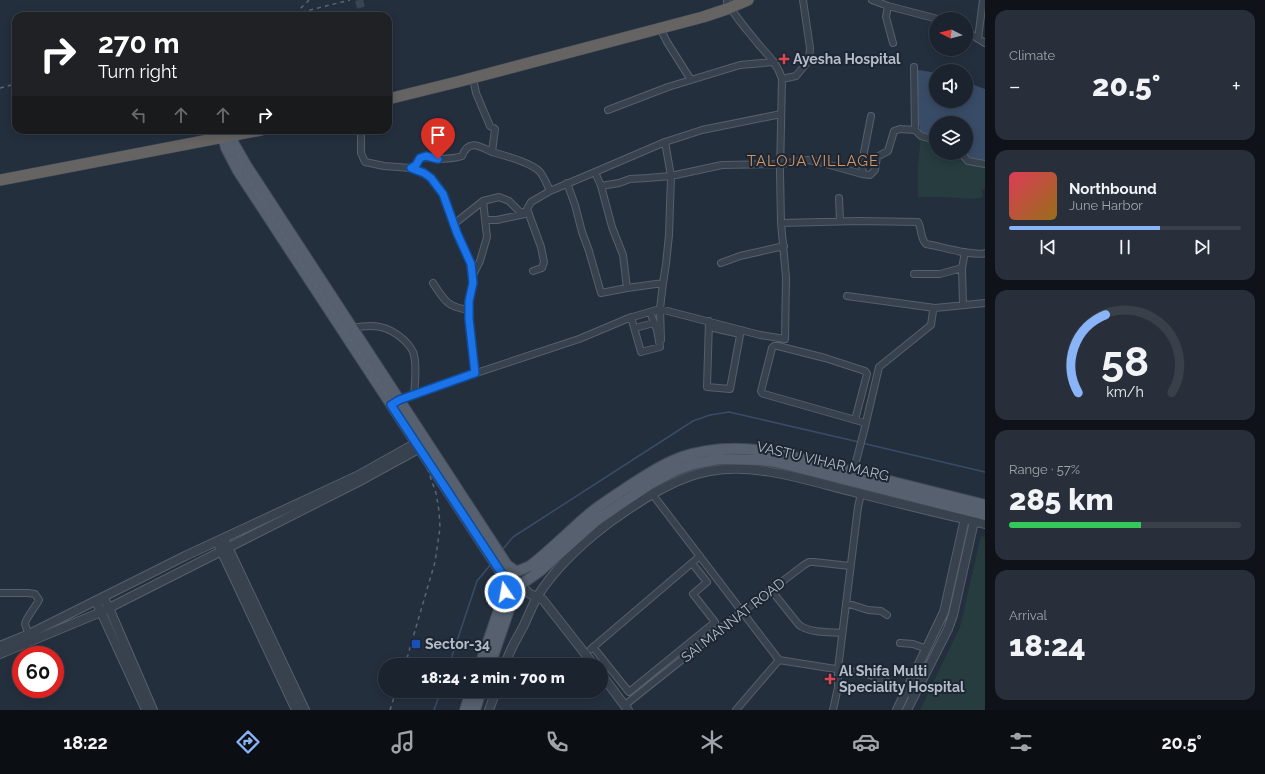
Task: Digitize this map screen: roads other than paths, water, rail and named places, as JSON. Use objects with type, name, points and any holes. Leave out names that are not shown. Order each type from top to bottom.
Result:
[{"type":"highway","points":[[392,91],[456,76],[730,3],[748,0]]},
{"type":"highway","points":[[392,98],[703,17],[730,3]]},
{"type":"highway","points":[[0,174],[215,134]]},
{"type":"highway","points":[[0,180],[217,134]]},
{"type":"main road","points":[[226,134],[228,153],[238,171],[395,402],[496,557],[506,581],[511,587],[516,588],[521,586]]},
{"type":"main road","points":[[227,134],[246,166],[352,328],[418,445],[496,557],[507,565],[521,572],[524,577],[521,586],[514,595],[492,658]]},
{"type":"main road","points":[[482,658],[505,592],[508,574],[530,566],[603,503],[665,465],[691,454],[718,449],[762,450],[853,472]]},
{"type":"main road","name":"VASTU VIHAR MARG","points":[[521,586],[605,514],[650,484],[670,473],[693,464],[719,459],[761,460],[853,472],[975,511]]},
{"type":"main road","points":[[465,710],[469,698]]},
{"type":"main road","points":[[475,710],[479,698]]},
{"type":"street","points":[[782,79],[796,76],[809,60],[810,48],[803,0]]},
{"type":"street","points":[[872,0],[888,6],[929,17]]},
{"type":"street","points":[[978,39],[984,0]]},
{"type":"street","points":[[395,402],[428,389],[579,339],[631,317],[660,310],[740,332],[785,339],[786,278],[781,223],[780,164],[782,79],[774,62],[730,3]]},
{"type":"street","points":[[888,6],[886,17],[893,43]]},
{"type":"street","points":[[660,28],[666,42],[691,80]]},
{"type":"street","points":[[973,36],[985,43]]},
{"type":"street","points":[[608,110],[668,87],[740,65],[774,62]]},
{"type":"street","points":[[914,67],[915,130]]},
{"type":"street","points":[[473,78],[476,93],[490,126],[495,129],[492,152]]},
{"type":"street","points":[[533,271],[542,268],[544,262],[541,247],[527,209],[528,206],[537,198],[550,190],[665,142],[702,130],[781,114]]},
{"type":"street","points":[[862,174],[864,152],[871,116]]},
{"type":"street","points":[[601,186],[619,183],[630,179],[670,176],[722,165],[780,164],[808,160],[870,176],[875,170],[877,157],[888,151],[894,131],[900,129],[915,130],[921,136],[929,138]]},
{"type":"street","points":[[361,134],[361,153],[365,162],[384,166],[411,168],[424,173],[431,178],[443,194],[471,264],[473,283],[469,301],[469,319],[475,373]]},
{"type":"street","points":[[661,340],[660,310],[669,235],[670,176],[665,142]]},
{"type":"street","points":[[411,168],[416,165],[420,158],[426,156],[438,159],[455,158],[462,156],[465,149],[469,146],[479,146],[492,152],[504,155],[539,171],[550,190]]},
{"type":"street","points":[[967,160],[985,164]]},
{"type":"street","points":[[595,172],[601,186],[612,227],[623,255],[627,288]]},
{"type":"street","points":[[567,184],[575,205],[601,293],[663,283]]},
{"type":"street","points":[[454,224],[483,201],[499,198],[509,201],[519,211],[528,214]]},
{"type":"street","points":[[839,198],[840,221]]},
{"type":"street","points":[[472,276],[480,261],[487,237],[483,201]]},
{"type":"street","points":[[485,220],[497,220],[528,214]]},
{"type":"street","points":[[781,223],[840,221],[918,222],[920,224],[923,241],[926,244],[981,255],[985,254]]},
{"type":"street","points":[[721,263],[740,256],[784,246]]},
{"type":"street","points":[[963,305],[962,268],[965,252]]},
{"type":"street","points":[[914,274],[940,274],[962,268]]},
{"type":"street","points":[[433,283],[445,301],[456,308],[469,310]]},
{"type":"street","points":[[847,296],[935,308],[985,303]]},
{"type":"street","points":[[853,472],[879,367],[931,325],[935,308]]},
{"type":"street","points":[[631,317],[641,352],[660,347],[657,330],[650,312]]},
{"type":"street","points":[[634,328],[654,322]]},
{"type":"street","points":[[709,324],[707,387],[730,389],[740,332]]},
{"type":"street","points":[[352,328],[367,325],[385,328],[395,332],[410,345],[414,354],[414,395]]},
{"type":"street","points":[[855,420],[867,374],[865,371],[826,358],[778,346],[774,346],[772,348],[761,391],[762,394],[855,420],[866,423]]},
{"type":"street","points":[[0,646],[30,634],[137,580],[357,476],[418,445]]},
{"type":"street","points":[[0,654],[109,608],[358,482],[418,445]]},
{"type":"street","points":[[507,658],[537,597],[558,568],[577,550],[625,512],[674,482],[688,476],[711,470],[730,469],[774,472],[861,494],[975,511],[985,524]]},
{"type":"street","points":[[834,710],[838,687],[838,669],[850,566],[861,494]]},
{"type":"street","points":[[653,495],[779,660],[876,676],[914,696]]},
{"type":"street","points":[[897,710],[939,625],[975,511]]},
{"type":"street","points":[[908,710],[948,629],[953,615],[975,511]]},
{"type":"street","points":[[220,540],[228,547],[304,710]]},
{"type":"street","points":[[220,540],[220,551],[296,710]]},
{"type":"street","points":[[585,654],[700,556]]},
{"type":"street","name":"SAI MANNAT ROAD","points":[[626,707],[743,611],[804,565],[809,562],[850,566]]},
{"type":"street","points":[[592,647],[630,692],[715,622],[693,594],[707,582],[692,563]]},
{"type":"street","points":[[521,586],[526,592],[544,600],[588,658]]},
{"type":"street","points":[[771,590],[802,627],[812,630],[842,633]]},
{"type":"street","points":[[0,593],[35,594],[39,600],[28,616],[25,624],[30,634]]},
{"type":"street","points":[[100,599],[109,608],[153,710]]},
{"type":"street","points":[[100,599],[101,612],[146,710]]},
{"type":"street","points":[[846,603],[868,610],[881,611],[887,615]]},
{"type":"street","points":[[900,643],[913,644],[927,649]]},
{"type":"street","points":[[736,710],[779,660]]},
{"type":"street","points":[[608,683],[626,707]]},
{"type":"street","points":[[489,710],[493,698]]},
{"type":"street","points":[[740,705],[745,710]]},
{"type":"water","points":[[919,70],[929,72],[929,108],[973,108],[973,85],[985,89],[985,162],[969,160],[973,160],[973,116],[929,116],[929,135],[921,134],[917,115],[915,75]]},
{"type":"waterway","points":[[502,550],[513,537],[693,421],[710,415],[729,412],[859,442]]},
{"type":"waterway","points":[[862,443],[985,472]]},
{"type":"waterway","points":[[451,658],[477,581],[491,564]]},
{"type":"waterway","points":[[434,710],[438,698]]},
{"type":"tunnel","points":[[359,0],[362,12]]},
{"type":"railway","points":[[297,12],[309,0]]},
{"type":"railway","points":[[302,12],[350,0]]},
{"type":"railway","points":[[0,88],[12,85]]},
{"type":"railway","points":[[235,134],[239,156],[251,184],[409,429],[422,453],[436,493],[440,528],[435,562],[407,658]]},
{"type":"railway","points":[[390,710],[394,698]]},
{"type":"place","name":"Ayesha Hospital","points":[[784,59]]},
{"type":"place","name":"Sector-34","points":[[416,644]]},
{"type":"place","name":"Al Shifa Multi Speciality Hospital","points":[[830,679]]},
{"type":"district","name":"TALOJA VILLAGE","points":[[813,161]]}]
